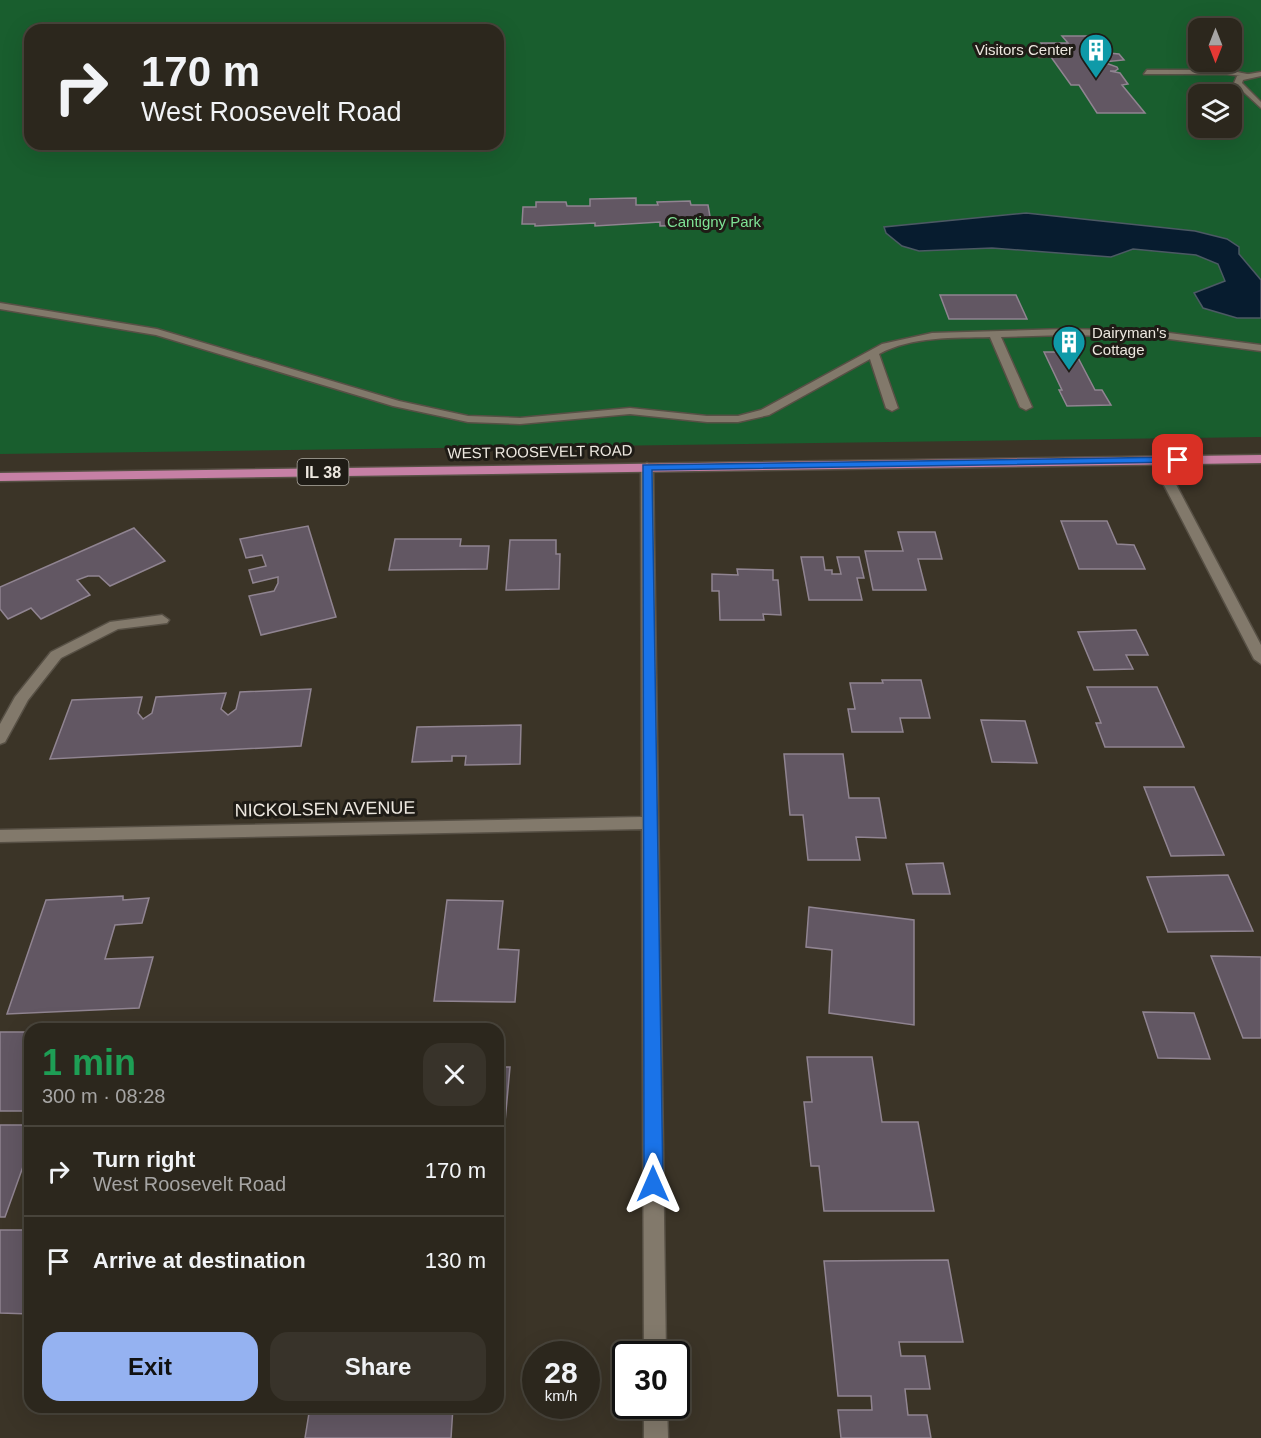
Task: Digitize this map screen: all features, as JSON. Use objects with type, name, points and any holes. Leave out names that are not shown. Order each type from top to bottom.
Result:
[{"type":"main road","name":"WEST ROOSEVELT ROAD","points":[[0,477],[1261,459]]},
{"type":"street","points":[[1041,56],[1051,56]]},
{"type":"street","points":[[1147,72],[1261,74]]},
{"type":"street","points":[[1248,75],[1240,78],[1238,83],[1261,106]]},
{"type":"street","points":[[0,306],[157,332],[397,404],[468,419],[520,421],[630,411],[707,419],[738,419],[765,413],[886,346],[932,336],[1066,332],[1154,334],[1261,348]]},
{"type":"street","points":[[994,334],[1026,407]]},
{"type":"street","points":[[873,353],[892,408]]},
{"type":"street","points":[[1157,460],[1261,659]]},
{"type":"street","points":[[647,467],[655,1341]]},
{"type":"street","points":[[0,738],[22,697],[56,655],[115,625],[162,620]]},
{"type":"street","name":"NICKOLSEN AVENUE","points":[[0,836],[650,823]]},
{"type":"street","points":[[656,1419],[656,1438]]},
{"type":"green space","name":"Cantigny Park","points":[[0,0],[1261,0],[1261,437],[0,454]]},
{"type":"water","points":[[1026,213],[1195,231],[1227,239],[1239,247],[1239,254],[1261,280],[1261,318],[1237,318],[1203,308],[1194,293],[1225,281],[1218,264],[1196,255],[1133,249],[1111,257],[992,248],[919,251],[902,246],[886,233],[884,227]]},
{"type":"building","name":"Visitors Center","points":[[1062,36],[1094,36],[1097,41],[1090,41],[1098,52],[1119,54],[1124,60],[1103,62],[1117,67],[1115,71],[1110,71],[1120,73],[1128,84],[1122,85],[1145,113],[1097,113],[1079,85],[1071,85],[1041,43],[1068,43]]},
{"type":"building","points":[[636,198],[636,205],[690,201],[691,205],[708,205],[711,222],[660,226],[660,222],[595,226],[595,223],[535,226],[535,224],[522,224],[523,207],[536,207],[536,202],[566,202],[567,206],[590,206],[590,199]]},
{"type":"building","points":[[940,295],[1016,295],[1027,319],[949,319]]},
{"type":"building","name":"Dairyman's Cottage","points":[[1044,352],[1075,352],[1095,390],[1102,390],[1111,405],[1067,406]]},
{"type":"building","points":[[1061,521],[1107,521],[1117,544],[1134,545],[1145,569],[1079,569]]},
{"type":"building","points":[[308,526],[336,617],[261,635],[249,596],[274,591],[278,577],[253,583],[249,570],[266,566],[262,555],[246,558],[240,539]]},
{"type":"building","points":[[134,528],[165,561],[110,586],[99,576],[88,576],[77,580],[90,595],[41,619],[31,608],[8,619],[0,609],[0,587]]},
{"type":"building","points":[[898,532],[935,532],[942,559],[918,559],[926,590],[873,590],[865,551],[903,551]]},
{"type":"building","points":[[395,539],[461,539],[460,546],[489,546],[487,569],[389,570]]},
{"type":"building","points":[[510,540],[556,540],[556,554],[560,554],[559,589],[506,590]]},
{"type":"building","points":[[801,557],[823,557],[825,570],[832,570],[832,574],[841,574],[837,557],[859,557],[864,578],[857,578],[862,600],[809,600]]},
{"type":"building","points":[[737,569],[773,570],[773,580],[778,580],[781,615],[763,614],[764,620],[720,620],[719,591],[712,591],[712,574],[738,575]]},
{"type":"building","points":[[1136,630],[1148,655],[1126,655],[1133,669],[1094,670],[1078,632]]},
{"type":"building","points":[[882,680],[921,680],[930,718],[900,718],[903,732],[852,732],[848,709],[855,709],[850,683],[883,683]]},
{"type":"building","points":[[1087,687],[1157,687],[1184,747],[1105,747],[1096,723],[1101,723]]},
{"type":"building","points":[[311,689],[301,746],[50,759],[72,700],[142,697],[138,713],[143,719],[152,713],[156,697],[226,693],[221,709],[228,715],[236,709],[240,692]]},
{"type":"building","points":[[981,720],[1025,721],[1037,763],[992,762]]},
{"type":"building","points":[[521,725],[520,764],[465,765],[466,756],[452,756],[452,761],[412,762],[417,727]]},
{"type":"building","points":[[784,754],[843,754],[849,798],[879,798],[886,838],[856,837],[860,860],[808,860],[803,815],[790,815]]},
{"type":"building","points":[[1144,787],[1194,787],[1224,855],[1171,856]]},
{"type":"building","points":[[943,863],[950,894],[913,894],[906,864]]},
{"type":"building","points":[[1228,875],[1253,931],[1168,932],[1147,877]]},
{"type":"building","points":[[123,896],[123,900],[149,898],[142,923],[115,925],[105,959],[153,957],[139,1008],[7,1014],[46,900]]},
{"type":"building","points":[[447,900],[503,901],[498,949],[519,950],[515,1002],[434,1001]]},
{"type":"building","points":[[809,907],[914,920],[914,1025],[829,1013],[832,950],[806,947]]},
{"type":"building","points":[[1211,956],[1261,957],[1261,1038],[1243,1038]]},
{"type":"building","points":[[1143,1012],[1194,1013],[1210,1059],[1158,1058]]},
{"type":"building","points":[[0,1032],[24,1032],[24,1111],[0,1111]]},
{"type":"building","points":[[807,1057],[872,1057],[882,1122],[918,1122],[934,1211],[824,1211],[819,1166],[811,1166],[804,1102],[812,1102]]},
{"type":"building","points":[[504,1067],[510,1067],[505,1122]]},
{"type":"building","points":[[0,1125],[24,1125],[24,1164],[5,1217],[0,1217]]},
{"type":"building","points":[[0,1230],[24,1230],[24,1314],[0,1313]]},
{"type":"building","points":[[948,1260],[963,1342],[899,1342],[901,1356],[925,1356],[930,1389],[905,1389],[908,1415],[927,1415],[931,1438],[841,1438],[838,1410],[872,1410],[871,1396],[838,1396],[824,1261]]},
{"type":"building","points":[[309,1413],[453,1413],[451,1438],[305,1438]]},
{"type":"place","name":"Visitors Center","points":[[1096,79]]},
{"type":"place","name":"Dairyman's Cottage","points":[[1069,371]]},
{"type":"route","points":[[653,1184],[647,467],[1178,460]]}]
